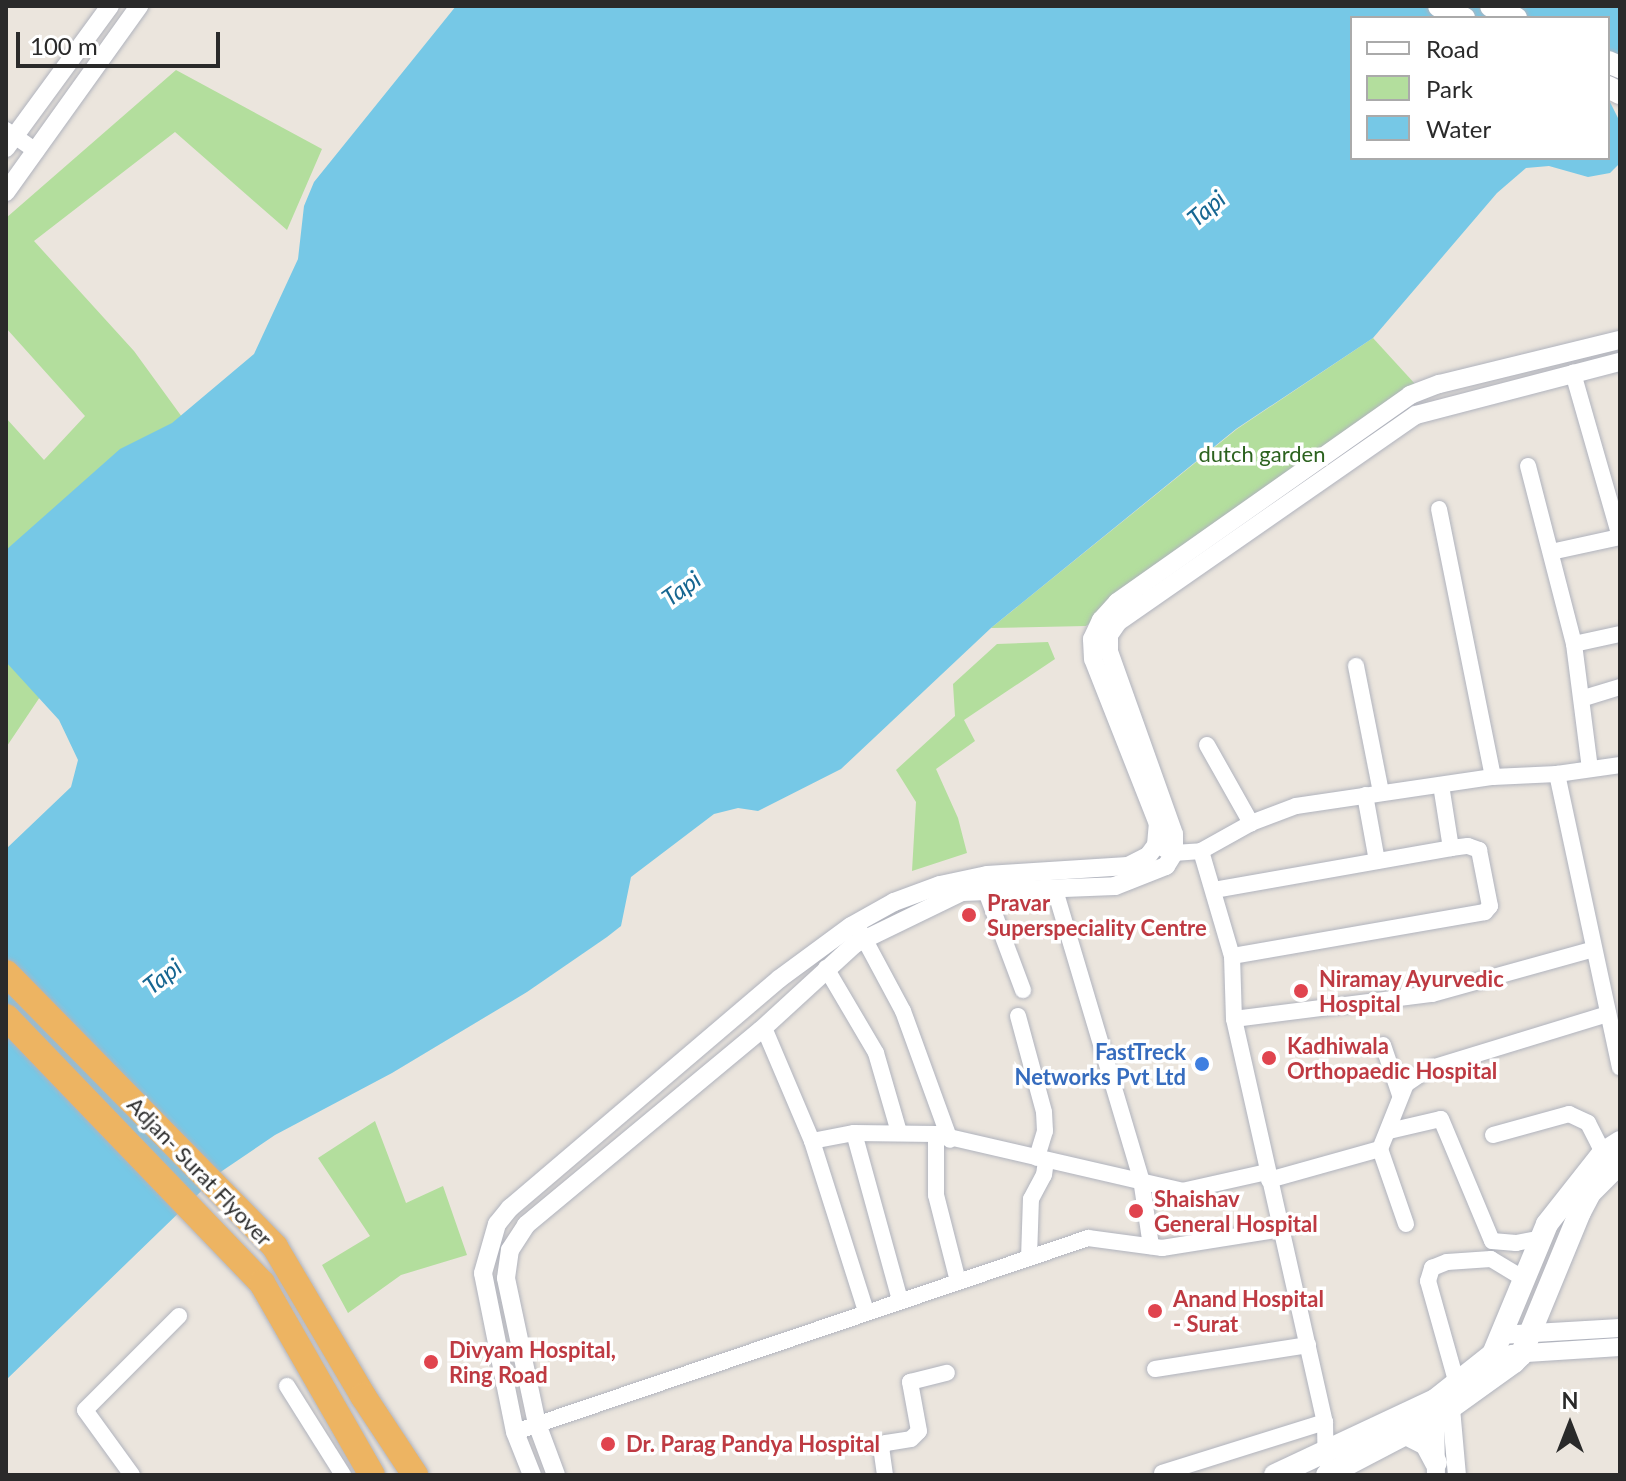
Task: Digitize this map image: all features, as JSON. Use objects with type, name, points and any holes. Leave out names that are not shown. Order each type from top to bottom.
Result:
[{"type":"highway","name":"Adjan- Surat Flyover","points":[[6,973],[275,1247],[415,1475]]},
{"type":"highway","points":[[6,993],[131,1117],[261,1270],[394,1475]]},
{"type":"highway","points":[[6,1017],[261,1270],[262,1283],[372,1475]]},
{"type":"highway","points":[[6,1042],[253,1295],[359,1475]]},
{"type":"main road","points":[[1439,6],[1460,16]]},
{"type":"main road","points":[[1491,6],[1512,16]]},
{"type":"main road","points":[[1275,1475],[1364,1465],[1446,1400],[1497,1344],[1541,1238],[1557,1209],[1614,1153]]},
{"type":"main road","points":[[1326,1468],[1446,1400],[1498,1376],[1525,1345],[1580,1212],[1614,1153]]},
{"type":"main road","points":[[1406,1434],[1426,1444],[1436,1469]]},
{"type":"street","points":[[36,151],[9,138],[110,6]]},
{"type":"street","points":[[6,192],[139,6]]},
{"type":"street","points":[[556,1475],[537,1424],[506,1278],[510,1250],[516,1236],[535,1216],[764,1028],[894,902],[940,885],[987,875],[1128,866],[1148,856],[1156,845],[1158,824],[1093,659],[1092,639],[1101,620],[1117,602],[1410,395],[1439,384],[1620,340]]},
{"type":"street","points":[[532,1475],[515,1432],[483,1273],[497,1224],[510,1208],[779,979],[861,931],[947,898],[985,889],[1055,890],[1127,883],[1157,872],[1174,853],[1174,834],[1109,651],[1113,628],[1416,415],[1620,362]]},
{"type":"street","points":[[1551,552],[1620,537],[1573,373]]},
{"type":"street","points":[[1528,466],[1574,644],[1584,698],[1590,769]]},
{"type":"street","points":[[1439,509],[1493,777]]},
{"type":"street","points":[[1574,644],[1620,634]]},
{"type":"street","points":[[1356,666],[1373,794],[1377,861]]},
{"type":"street","points":[[1584,698],[1620,687]]},
{"type":"street","points":[[1207,745],[1251,823]]},
{"type":"street","points":[[1156,845],[1174,853],[1201,851],[1251,823],[1296,806],[1493,777],[1557,774],[1620,765]]},
{"type":"street","points":[[1557,774],[1620,1067]]},
{"type":"street","points":[[1441,785],[1451,848]]},
{"type":"street","points":[[1214,890],[1451,848],[1468,846],[1479,850],[1489,910],[1232,956]]},
{"type":"street","points":[[1201,851],[1232,956],[1234,1019],[1325,1422],[1326,1468]]},
{"type":"street","points":[[985,889],[1023,990]]},
{"type":"street","points":[[1055,890],[1141,1179],[1151,1246]]},
{"type":"street","points":[[861,931],[903,1011],[943,1137],[936,1195],[958,1281]]},
{"type":"street","points":[[1234,1019],[1432,994],[1594,949]]},
{"type":"street","points":[[826,968],[876,1053],[899,1132]]},
{"type":"street","points":[[1406,1224],[1380,1149],[1400,1095],[1415,1076],[1428,1069],[1608,1014]]},
{"type":"street","points":[[1018,1016],[1044,1112],[1045,1131],[1041,1159],[1044,1175],[1031,1199],[1029,1258]]},
{"type":"street","points":[[764,1028],[812,1141],[866,1311]]},
{"type":"street","points":[[1383,1045],[1400,1095]]},
{"type":"street","points":[[1493,1135],[1569,1114],[1588,1123],[1614,1153]]},
{"type":"street","points":[[1389,1131],[1441,1119],[1495,1251],[1524,1279]]},
{"type":"street","points":[[812,1141],[854,1133],[899,1132],[943,1137],[1141,1179],[1182,1191],[1268,1176],[1380,1149]]},
{"type":"street","points":[[854,1133],[900,1300]]},
{"type":"street","points":[[515,1432],[1088,1238],[1151,1246],[1282,1229]]},
{"type":"street","points":[[1457,1475],[1428,1281],[1432,1268],[1541,1238]]},
{"type":"street","points":[[132,1475],[85,1410],[89,1402],[179,1316]]},
{"type":"street","points":[[1525,1345],[1620,1328]]},
{"type":"street","points":[[1497,1344],[1620,1347]]},
{"type":"street","points":[[1155,1369],[1308,1345]]},
{"type":"street","points":[[885,1475],[881,1448],[886,1443],[911,1439],[919,1431],[910,1382],[947,1373]]},
{"type":"street","points":[[287,1386],[343,1475]]},
{"type":"street","points":[[1436,1469],[1446,1400]]},
{"type":"street","points":[[1162,1473],[1325,1422]]},
{"type":"green space","points":[[176,70],[322,149],[287,230],[175,132],[34,241],[134,351],[206,450],[7,746],[6,418],[44,460],[85,416],[6,328],[6,218]]},
{"type":"green space","name":"dutch garden","points":[[1373,338],[1416,385],[1086,626],[991,628],[1237,429]]},
{"type":"green space","points":[[1048,642],[1055,659],[964,720],[975,741],[936,769],[958,818],[967,853],[912,871],[916,802],[896,770],[955,716],[953,684],[997,644]]},
{"type":"green space","points":[[375,1121],[406,1203],[443,1186],[467,1255],[401,1275],[348,1313],[322,1265],[370,1236],[318,1158]]},
{"type":"water","name":"Tapi","points":[[456,6],[1620,6],[1620,52],[1610,75],[1610,16],[1350,16],[1350,160],[1610,160],[1610,102],[1620,122],[1620,163],[1610,173],[1588,177],[1549,166],[1526,168],[1497,193],[1373,338],[1236,429],[991,628],[841,769],[758,811],[738,808],[714,814],[631,877],[621,926],[607,937],[527,992],[392,1073],[275,1135],[222,1171],[6,1380],[6,849],[71,787],[78,760],[59,720],[6,662],[6,550],[120,449],[172,423],[254,354],[298,259],[304,206],[314,182]]},
{"type":"place","name":"Pravar Superspeciality Centre","points":[[969,915]]},
{"type":"place","name":"Niramay Ayurvedic Hospital","points":[[1301,991]]},
{"type":"place","name":"Kadhiwala Orthopaedic Hospital","points":[[1269,1058]]},
{"type":"place","name":"FastTreck Networks Pvt Ltd","points":[[1202,1064]]},
{"type":"place","name":"Shaishav General Hospital","points":[[1136,1211]]},
{"type":"place","name":"Anand Hospital - Surat","points":[[1155,1311]]},
{"type":"place","name":"Divyam Hospital, Ring Road","points":[[431,1362]]},
{"type":"place","name":"Dr. Parag Pandya Hospital","points":[[608,1444]]}]
